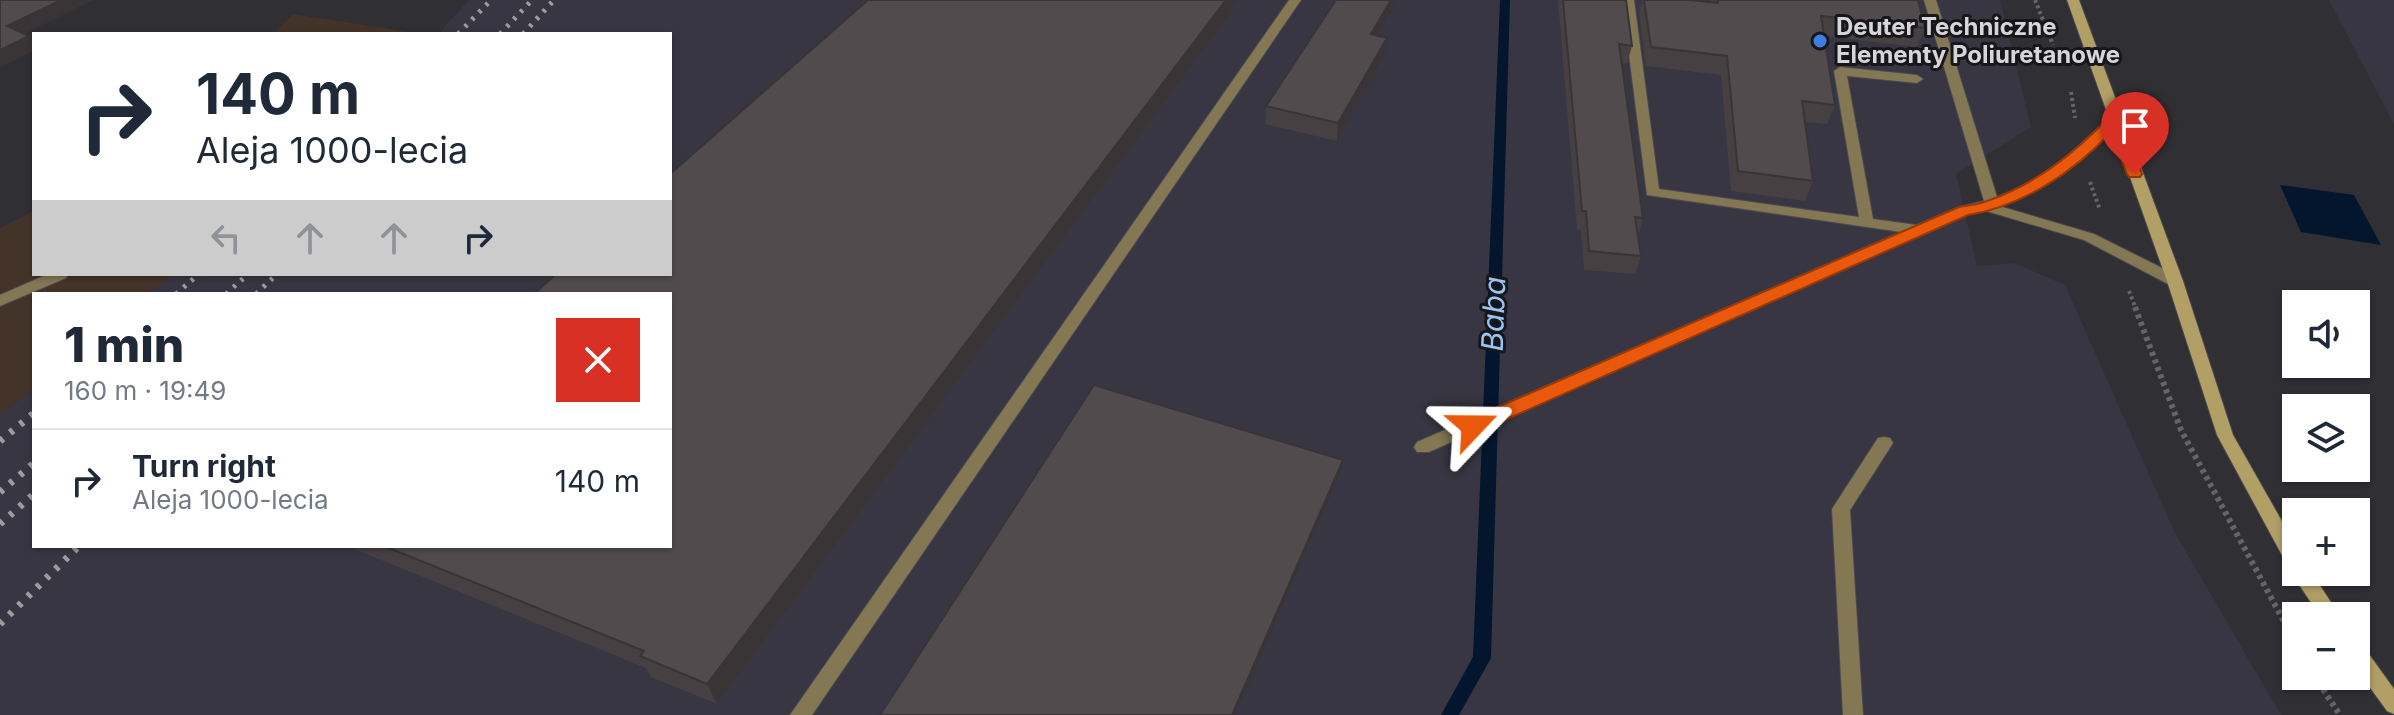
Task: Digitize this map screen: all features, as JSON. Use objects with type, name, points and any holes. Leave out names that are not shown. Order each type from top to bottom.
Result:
[{"type":"street","points":[[2073,0],[2114,120],[2175,281],[2225,435],[2282,538]]},
{"type":"street","points":[[2370,672],[2394,705]]},
{"type":"lane","points":[[800,715],[1295,0]]},
{"type":"lane","points":[[1628,0],[1652,192],[1920,230]]},
{"type":"lane","points":[[1930,0],[1990,206]]},
{"type":"lane","points":[[1867,223],[1840,71],[1917,79]]},
{"type":"lane","points":[[1423,447],[1548,395],[1964,210],[1990,206],[2048,178],[2081,155],[2114,120]]},
{"type":"lane","points":[[1990,206],[2044,222],[2112,248],[2175,281]]},
{"type":"lane","points":[[0,301],[56,276]]},
{"type":"lane","points":[[1853,715],[1841,509],[1884,443]]},
{"type":"path","points":[[2035,0],[2058,57]]},
{"type":"path","points":[[2070,86],[2081,155],[2112,248],[2181,430],[2282,618]]},
{"type":"path","points":[[2323,690],[2340,715]]},
{"type":"shaded area","points":[[469,0],[2000,0],[2031,127],[1956,174],[1977,266],[2015,263],[2065,285],[2174,531],[2281,715],[0,715],[0,415],[32,390],[32,548],[672,548],[672,292],[150,292],[170,276],[672,276],[672,32],[440,32]]},
{"type":"shaded area","points":[[2329,0],[2394,0],[2394,124]]},
{"type":"shaded area","points":[[293,14],[410,32],[275,32]]},
{"type":"shaded area","points":[[32,212],[32,276],[170,276],[150,292],[32,292],[32,390],[0,415],[0,228]]},
{"type":"water","points":[[2280,185],[2354,195],[2381,245],[2301,232]]},
{"type":"building","points":[[0,0],[61,0],[7,26],[29,36],[0,50]]},
{"type":"building","points":[[868,0],[1226,0],[707,684],[640,656],[644,651],[389,548],[672,548],[672,292],[536,292],[554,276],[672,276],[672,172]]},
{"type":"building","points":[[1336,0],[1391,0],[1371,34],[1387,38],[1338,123],[1266,106]]},
{"type":"building","points":[[1563,0],[1626,0],[1632,46],[1619,44],[1643,218],[1635,217],[1641,256],[1589,251],[1586,211],[1582,211]]},
{"type":"building","points":[[1644,0],[1718,3],[1718,0],[1918,0],[1925,28],[1821,16],[1835,105],[1802,101],[1813,181],[1738,171],[1727,56],[1651,47]]},
{"type":"building","points":[[1094,385],[1343,460],[1232,715],[880,715]]},
{"type":"waterway","name":"Baba","points":[[1450,715],[1482,658],[1505,0]]},
{"type":"railway","points":[[460,32],[491,0]]},
{"type":"railway","points":[[502,32],[532,0]]},
{"type":"railway","points":[[525,32],[554,0]]},
{"type":"railway","points":[[178,292],[197,276]]},
{"type":"railway","points":[[228,292],[246,276]]},
{"type":"railway","points":[[258,292],[275,276]]},
{"type":"railway","points":[[0,441],[32,415]]},
{"type":"railway","points":[[0,492],[32,465]]},
{"type":"railway","points":[[0,524],[32,496]]},
{"type":"railway","points":[[0,624],[77,548]]},
{"type":"place","name":"Deuter Techniczne Elementy Poliuretanowe","points":[[1820,41]]},
{"type":"route","points":[[1473,426],[1964,210],[1987,207],[2048,178],[2081,155],[2114,120],[2135,174]]}]
